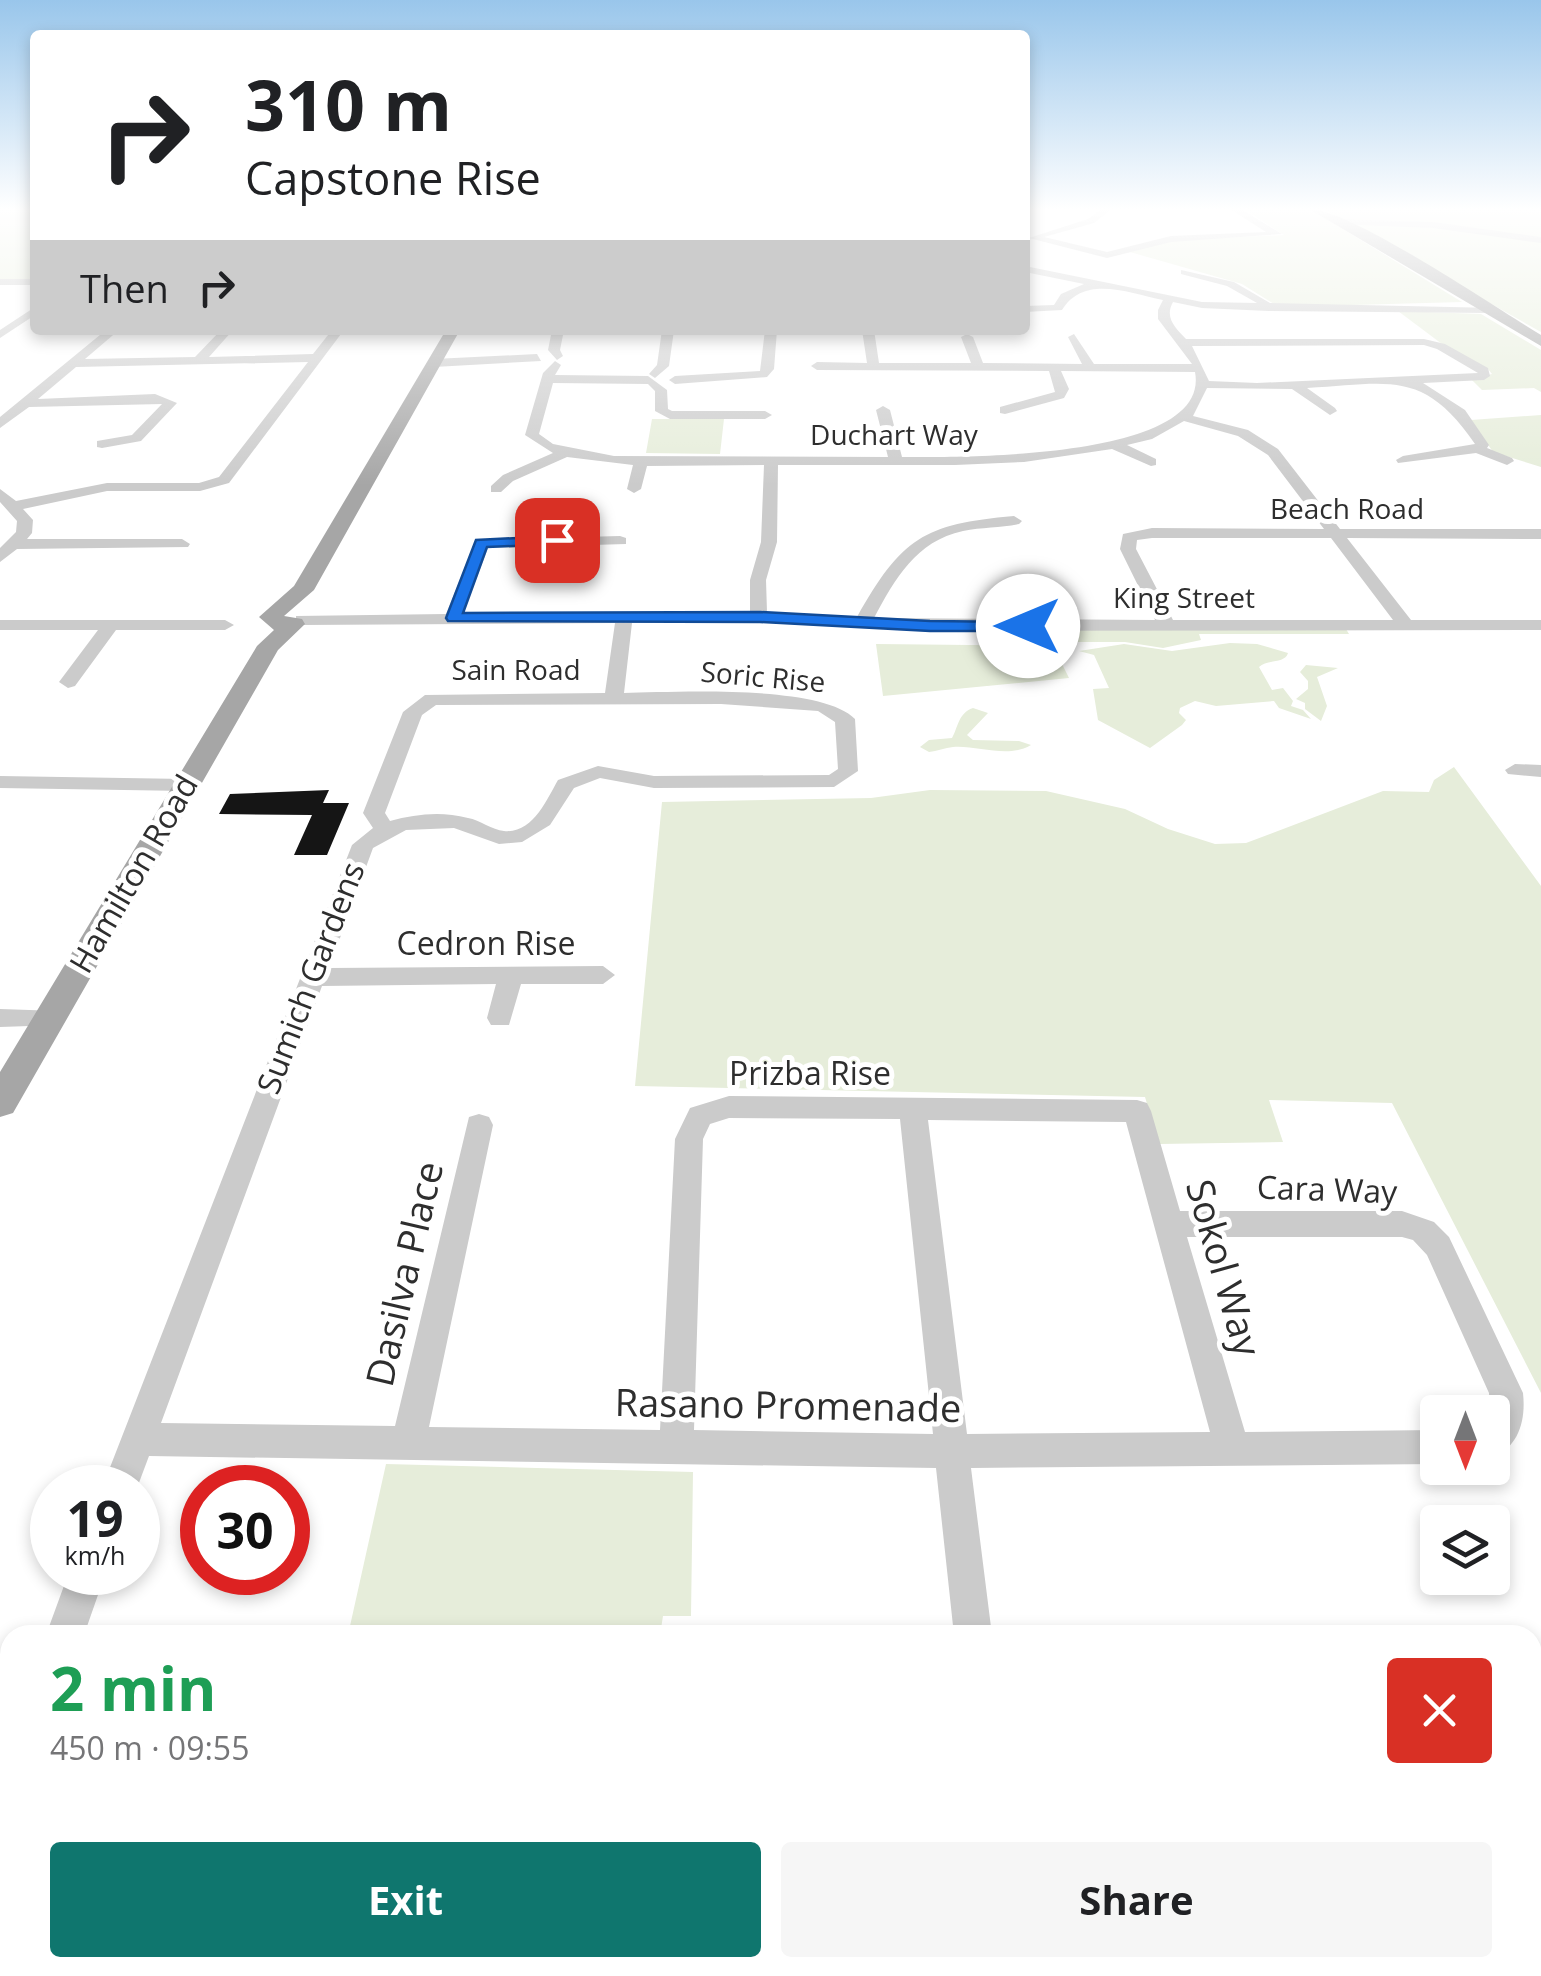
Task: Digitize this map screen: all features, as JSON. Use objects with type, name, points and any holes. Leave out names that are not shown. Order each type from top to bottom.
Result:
[{"type":"main road","points":[[1473,301],[1541,344]]},
{"type":"main road","name":"Hamilton Road","points":[[0,1103],[186,785],[291,617],[450,335]]},
{"type":"street","points":[[1030,309],[1058,308],[1062,301]]},
{"type":"street","points":[[1168,301],[1163,310],[1164,319],[1200,368],[1204,384],[1183,417],[1233,430],[1267,446],[1406,625]]},
{"type":"street","points":[[1184,301],[1270,308],[1484,308]]},
{"type":"street","points":[[1263,301],[1270,308]]},
{"type":"street","points":[[0,335],[30,314]]},
{"type":"street","points":[[0,424],[107,335]]},
{"type":"street","points":[[200,358],[221,335]]},
{"type":"street","points":[[14,506],[107,487],[215,484],[224,480],[334,335]]},
{"type":"street","points":[[556,335],[546,363],[532,434],[544,447],[562,454]]},
{"type":"street","points":[[667,335],[659,378],[662,410],[670,415],[766,415]]},
{"type":"street","points":[[433,366],[546,363],[659,378],[751,377],[766,372],[770,335]]},
{"type":"street","points":[[869,335],[873,366]]},
{"type":"street","points":[[967,337],[978,366]]},
{"type":"street","points":[[1074,337],[1089,366]]},
{"type":"street","points":[[1182,343],[1424,342],[1441,346],[1484,370],[1484,376],[1474,378],[1414,382],[1204,384]]},
{"type":"street","points":[[74,364],[317,358]]},
{"type":"street","points":[[817,366],[1200,368]]},
{"type":"street","points":[[1005,410],[1060,396],[1063,389],[1053,366]]},
{"type":"street","points":[[1414,382],[1460,413],[1482,442],[1477,450]]},
{"type":"street","points":[[1293,384],[1330,411]]},
{"type":"street","points":[[24,403],[155,398],[171,403],[136,438],[102,444]]},
{"type":"street","points":[[883,410],[896,460]]},
{"type":"street","name":"Duchart Way","points":[[562,454],[642,460],[1034,458],[1117,446],[1183,417]]},
{"type":"street","points":[[1117,446],[1152,462]]},
{"type":"street","points":[[1402,460],[1477,450],[1507,461]]},
{"type":"street","points":[[496,488],[508,478],[562,454]]},
{"type":"street","points":[[634,489],[642,460]]},
{"type":"street","points":[[760,617],[758,580],[768,542],[772,460]]},
{"type":"street","points":[[0,493],[25,520],[24,533],[0,558]]},
{"type":"street","points":[[863,622],[894,566],[917,544],[950,528],[1014,520]]},
{"type":"street","name":"Beach Road","points":[[1167,626],[1127,545],[1129,538],[1152,533],[1541,534]]},
{"type":"street","points":[[454,618],[482,543],[620,541]]},
{"type":"street","points":[[16,544],[182,544]]},
{"type":"street","name":"King Street","points":[[291,617],[760,617],[930,626],[1541,625]]},
{"type":"street","name":"Sain Road","points":[[385,830],[374,813],[413,712],[424,702],[440,697],[614,697],[624,619]]},
{"type":"street","points":[[0,625],[224,625]]},
{"type":"street","points":[[68,682],[111,625]]},
{"type":"street","name":"Soric Rise","points":[[614,697],[721,698],[832,708],[846,718],[845,777]]},
{"type":"street","points":[[1515,770],[1541,770]]},
{"type":"street","name":"Sumich Gardens","points":[[127,1465],[358,852],[369,839],[385,830],[436,820],[457,822],[497,836],[519,836],[554,808],[565,784],[592,773],[662,782],[834,781],[845,777]]},
{"type":"street","points":[[0,782],[186,785]]},
{"type":"street","name":"Cedron Rise","points":[[310,977],[603,975]]},
{"type":"street","points":[[500,1018],[510,976]]},
{"type":"street","points":[[0,1018],[46,1023]]},
{"type":"street","points":[[0,1028],[46,1023]]},
{"type":"street","name":"Prizba Rise","points":[[676,1449],[689,1140],[694,1124],[712,1110],[730,1107],[1137,1111]]},
{"type":"street","points":[[913,1109],[972,1625]]},
{"type":"street","name":"Sokol Way","points":[[1137,1111],[1232,1448]]},
{"type":"street","name":"Dasilva Place","points":[[408,1442],[479,1125]]},
{"type":"street","name":"Cara Way","points":[[1169,1224],[1402,1224],[1423,1231],[1438,1246],[1506,1395]]},
{"type":"street","name":"Rasano Promenade","points":[[137,1439],[953,1451],[1420,1447]]},
{"type":"street","points":[[69,1625],[80,1595]]},
{"type":"green space","points":[[1270,301],[1462,302],[1279,307]]},
{"type":"green space","points":[[1486,301],[1541,301],[1541,332]]},
{"type":"green space","points":[[1398,311],[1481,314],[1541,350],[1541,392],[1534,388],[1482,390],[1471,379],[1492,374],[1488,369],[1442,344]]},
{"type":"green space","points":[[1541,415],[1541,467],[1493,452],[1471,420]]},
{"type":"green space","points":[[652,419],[724,419],[720,454],[646,453]]},
{"type":"green space","points":[[1346,629],[1349,634],[1199,634],[1201,640],[1163,648],[1125,642],[1077,642],[1073,630]]},
{"type":"green space","points":[[1230,643],[1257,644],[1288,653],[1283,659],[1259,667],[1272,690],[1283,688],[1293,701],[1291,706],[1303,710],[1311,719],[1279,708],[1274,701],[1216,706],[1195,701],[1180,708],[1179,713],[1186,720],[1182,725],[1150,748],[1098,720],[1093,689],[1109,688],[1094,655],[1079,651],[1124,644],[1172,651]]},
{"type":"green space","points":[[876,644],[1053,646],[1069,678],[883,696]]},
{"type":"green space","points":[[1306,665],[1338,668],[1317,677],[1327,706],[1321,721],[1296,699],[1308,689],[1308,681],[1300,672]]},
{"type":"green space","points":[[973,708],[988,713],[967,735],[973,740],[1031,745],[1012,751],[953,747],[929,752],[920,747],[929,740],[952,738],[961,717]]},
{"type":"green space","points":[[1454,767],[1541,886],[1541,1393],[1392,1103],[1269,1100],[1283,1142],[1159,1144],[1145,1097],[635,1086],[662,802],[871,798],[930,790],[1046,791],[1125,809],[1168,829],[1215,844],[1246,843],[1383,791],[1429,792],[1434,780]]},
{"type":"green space","points":[[386,1464],[693,1472],[691,1616],[663,1616],[662,1625],[350,1625]]},
{"type":"building","points":[[329,790],[323,803],[349,803],[327,855],[294,855],[312,815],[219,814],[230,794]]},
{"type":"route","points":[[557,540],[482,543],[454,618],[760,617],[930,626],[1028,626]]}]
